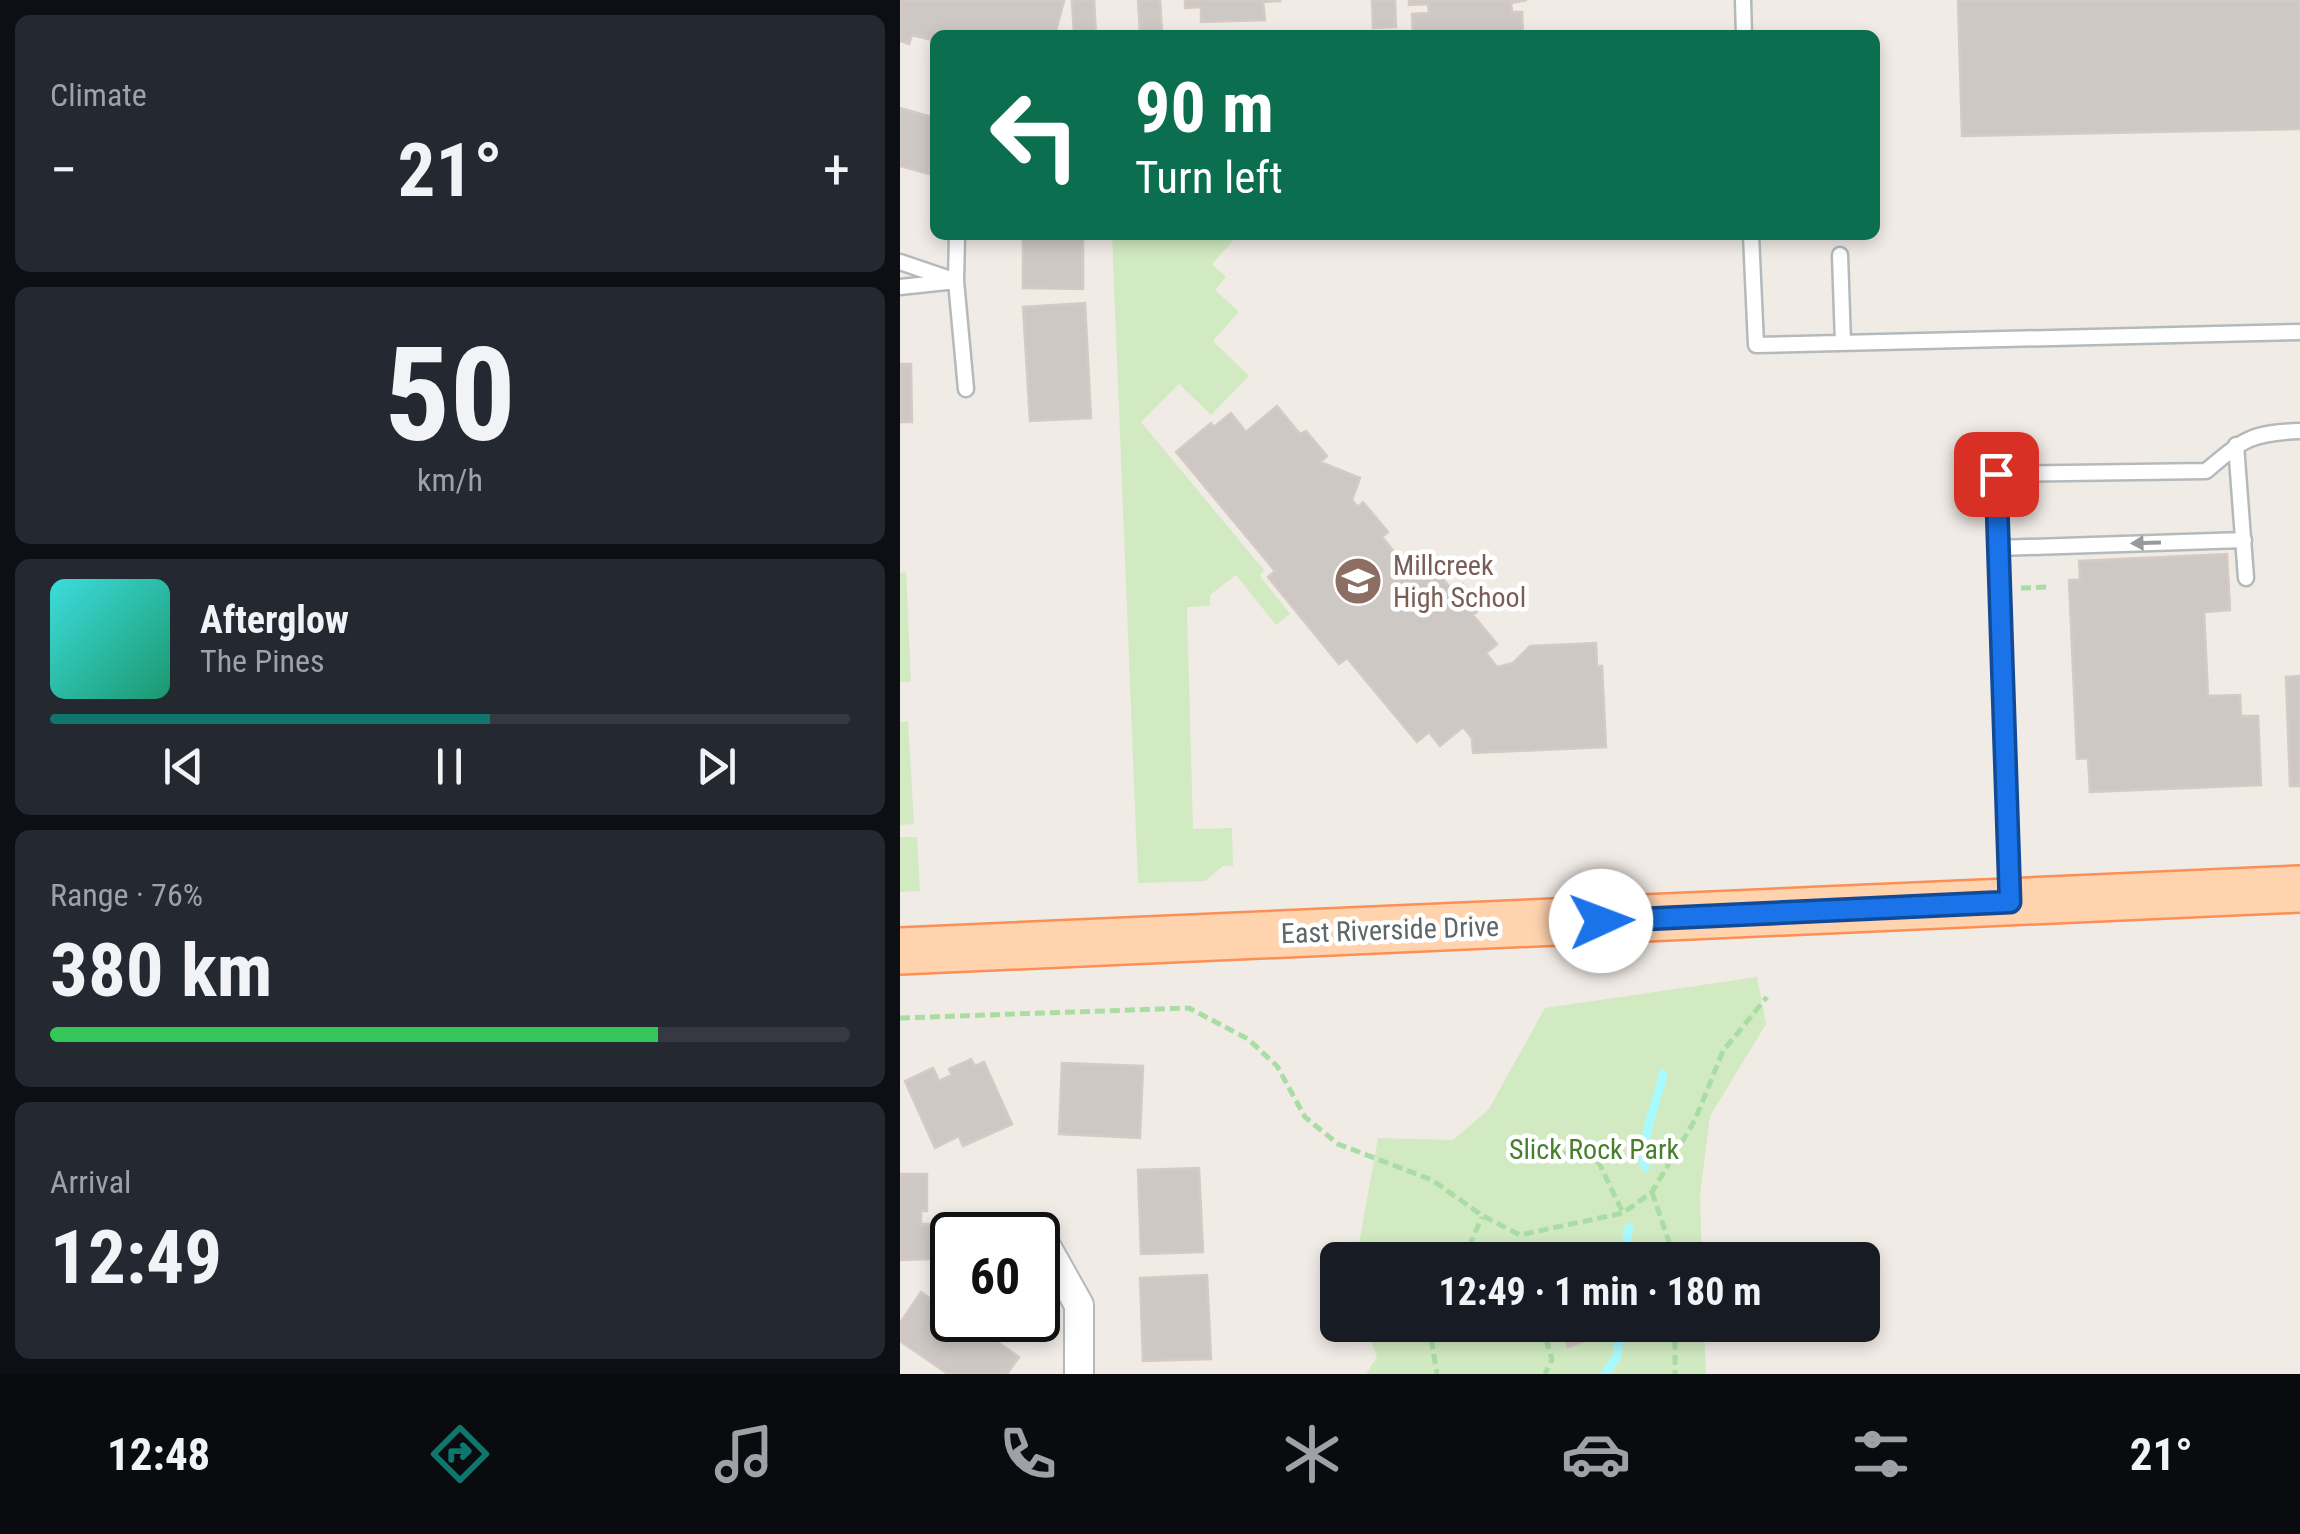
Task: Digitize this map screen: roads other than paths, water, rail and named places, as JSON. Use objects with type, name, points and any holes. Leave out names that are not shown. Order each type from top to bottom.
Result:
[{"type":"main road","name":"East Riverside Drive","points":[[900,951],[2300,889]]},
{"type":"street","points":[[1060,1270],[1079,1305],[1080,1374]]},
{"type":"lane","points":[[1743,0],[1744,30]]},
{"type":"lane","points":[[958,240],[956,280],[966,389]]},
{"type":"lane","points":[[1752,240],[1756,345],[2300,332]]},
{"type":"lane","points":[[1840,255],[1843,343]]},
{"type":"lane","points":[[900,262],[956,280]]},
{"type":"lane","points":[[900,287],[956,280]]},
{"type":"lane","points":[[2010,902],[1996,474],[2206,471],[2236,445],[2265,432],[2300,431]]},
{"type":"lane","points":[[2236,445],[2246,578]]},
{"type":"lane","points":[[1998,548],[2244,540]]},
{"type":"waterway","points":[[1645,1167],[1647,1132],[1663,1074]]},
{"type":"waterway","points":[[1626,1242],[1629,1228]]},
{"type":"waterway","points":[[1605,1374],[1617,1356],[1619,1342]]},
{"type":"place","name":"Millcreek High School","points":[[1358,581]]},
{"type":"park label","name":"Slick Rock Park","points":[[1594,1149]]}]
